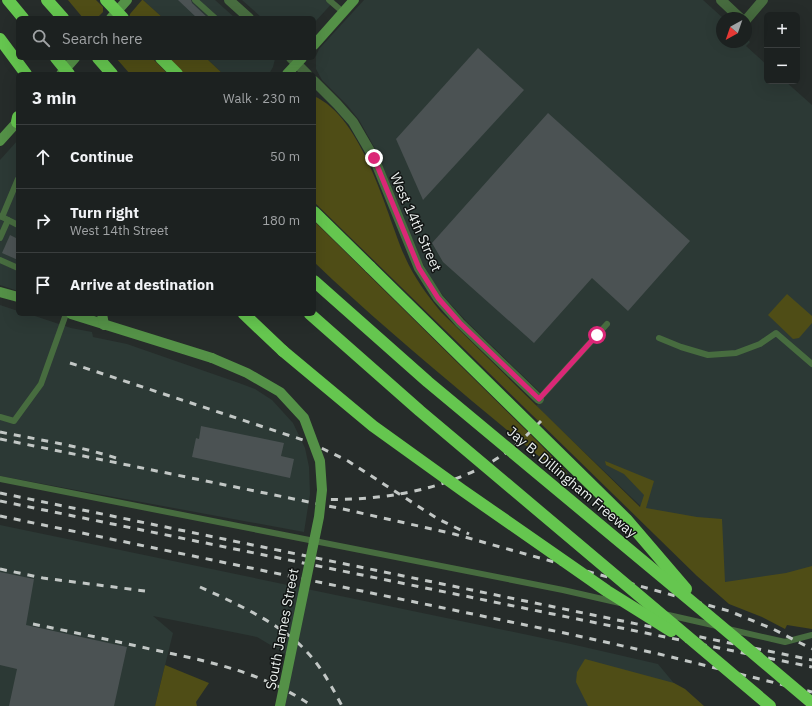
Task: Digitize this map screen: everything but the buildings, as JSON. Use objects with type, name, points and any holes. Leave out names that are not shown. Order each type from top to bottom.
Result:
[{"type":"highway","points":[[8,0],[21,16]]},
{"type":"highway","points":[[47,0],[61,16]]},
{"type":"highway","points":[[106,0],[117,16]]},
{"type":"highway","points":[[0,39],[19,68]]},
{"type":"highway","points":[[58,60],[68,72]]},
{"type":"highway","points":[[100,60],[110,72]]},
{"type":"highway","points":[[163,60],[175,72]]},
{"type":"highway","points":[[316,214],[626,519],[709,616]]},
{"type":"highway","name":"Jay B. Dillingham Freeway","points":[[316,283],[428,382],[812,703]]},
{"type":"highway","points":[[246,316],[283,352],[373,426],[607,591],[709,655]]},
{"type":"highway","points":[[312,316],[420,411],[770,706]]},
{"type":"main road","points":[[117,16],[128,0]]},
{"type":"main road","points":[[316,43],[354,0]]},
{"type":"main road","points":[[63,72],[74,60]]},
{"type":"main road","points":[[288,72],[297,60]]},
{"type":"main road","points":[[0,141],[16,122]]},
{"type":"main road","points":[[0,292],[16,296]]},
{"type":"main road","name":"South James Street","points":[[77,316],[212,358],[247,373],[280,392],[304,418],[320,461],[322,490],[319,517],[280,706]]},
{"type":"main road","points":[[102,316],[104,325]]},
{"type":"street","points":[[229,0],[246,16]]},
{"type":"street","points":[[720,0],[733,12]]},
{"type":"street","points":[[752,13],[763,0]]},
{"type":"street","points":[[297,60],[306,72]]},
{"type":"street","name":"West 14th Street","points":[[316,83],[352,122],[374,158],[419,268],[438,298],[460,323],[539,399]]},
{"type":"lane","points":[[195,0],[213,16]]},
{"type":"lane","points":[[329,0],[343,12]]},
{"type":"lane","points":[[0,238],[3,218],[16,184]]},
{"type":"lane","points":[[3,218],[16,224]]},
{"type":"lane","points":[[0,260],[16,267]]},
{"type":"lane","points":[[0,417],[14,421],[41,384],[65,316]]},
{"type":"lane","points":[[539,399],[607,324]]},
{"type":"lane","points":[[659,338],[681,348],[708,355],[736,353],[760,344],[776,333],[812,364]]},
{"type":"lane","points":[[0,479],[563,590],[785,642],[812,635]]},
{"type":"shaded area","points":[[68,0],[96,0],[103,7],[103,12],[99,16],[81,16]]},
{"type":"shaded area","points":[[143,0],[215,0],[233,16],[161,16]]},
{"type":"shaded area","points":[[143,0],[161,16],[130,16]]},
{"type":"shaded area","points":[[242,0],[335,0],[316,21],[316,16],[260,16]]},
{"type":"shaded area","points":[[364,0],[703,0],[716,12],[716,48],[748,48],[764,62],[764,84],[788,84],[812,105],[812,572],[722,584],[536,406],[545,397],[467,322],[434,284],[417,253],[378,154],[359,120],[347,105],[322,80],[316,69],[316,56],[319,49]]},
{"type":"shaded area","points":[[118,60],[154,60],[166,72],[128,72]]},
{"type":"shaded area","points":[[171,60],[208,60],[221,72],[182,72]]},
{"type":"shaded area","points":[[208,60],[275,60],[270,72],[221,72]]},
{"type":"shaded area","points":[[316,97],[331,107],[346,124],[359,144],[380,191],[412,272],[441,312],[640,507],[644,495],[624,474],[606,465],[605,461],[654,481],[646,508],[697,517],[722,519],[725,582],[786,573],[812,566],[812,629],[787,625],[785,629],[762,617],[729,604],[697,576],[316,204]]},
{"type":"shaded area","points":[[16,142],[16,290],[0,285],[0,160]]},
{"type":"shaded area","points":[[316,223],[541,445],[567,473],[565,476],[472,401],[372,316],[316,264]]},
{"type":"shaded area","points":[[787,294],[812,316],[812,323],[799,338],[793,339],[768,315]]},
{"type":"shaded area","points":[[0,305],[16,310],[16,316],[35,316],[71,328],[92,332],[93,337],[127,344],[255,389],[272,400],[293,423],[305,448],[309,467],[310,494],[304,532],[0,476]]},
{"type":"shaded area","points":[[0,525],[571,644],[658,664],[692,706],[285,706],[294,659],[257,637],[153,616],[173,633],[155,706],[0,706]]},
{"type":"shaded area","points":[[585,659],[674,683],[685,689],[704,706],[588,706],[576,682],[577,672]]},
{"type":"shaded area","points":[[165,665],[209,683],[196,702],[197,706],[155,706]]},
{"type":"railway","points":[[70,363],[309,442],[348,461],[438,519],[469,534]]},
{"type":"railway","points":[[317,499],[389,496],[436,485],[459,477],[481,468],[513,448],[544,418]]},
{"type":"railway","points":[[0,432],[75,447],[119,459]]},
{"type":"railway","points":[[0,439],[343,509],[454,534],[729,611],[773,629],[812,649]]},
{"type":"railway","points":[[0,493],[812,660]]},
{"type":"railway","points":[[0,501],[812,667]]},
{"type":"railway","points":[[0,516],[569,634],[659,654],[812,692]]},
{"type":"railway","points":[[0,569],[43,578],[145,591]]},
{"type":"railway","points":[[200,587],[257,615],[285,632],[297,642],[322,671],[342,706]]},
{"type":"railway","points":[[33,624],[192,658],[234,669],[274,684],[312,706]]},
{"type":"route","points":[[374,158],[419,268],[438,298],[460,323],[539,399],[597,335]]}]
